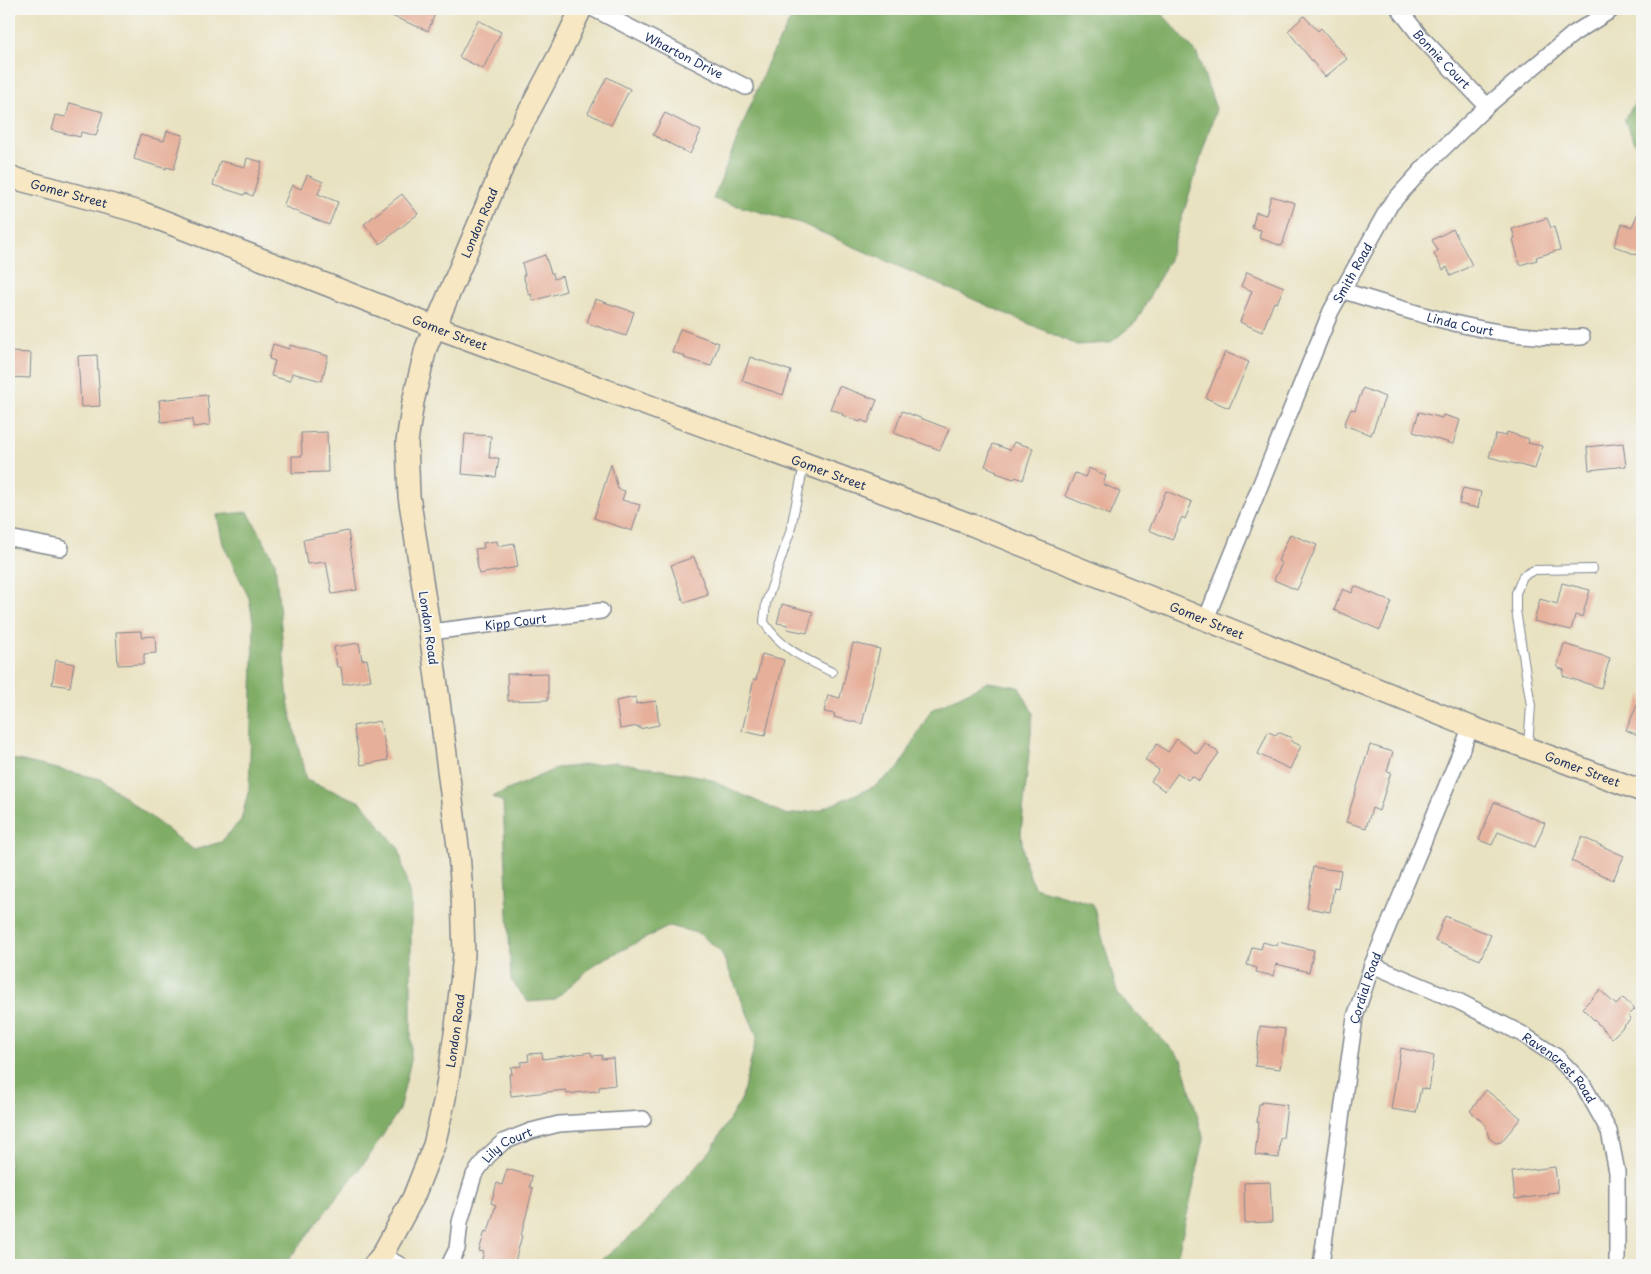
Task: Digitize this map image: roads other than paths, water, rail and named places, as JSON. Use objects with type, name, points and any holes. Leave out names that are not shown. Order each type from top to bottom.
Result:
[{"type":"street","name":"London Road","points":[[386,1262],[434,1145],[446,1089],[456,1027],[464,956],[459,854],[430,632],[409,496],[407,442],[413,402],[426,348],[515,138],[562,51],[581,9]]},
{"type":"street","name":"Wharton Drive","points":[[594,9],[746,87]]},
{"type":"street","name":"Bonnie Court","points":[[1399,9],[1420,36],[1487,106]]},
{"type":"street","name":"Smith Road","points":[[1206,620],[1330,311],[1390,204],[1429,162],[1487,106],[1574,34],[1613,9]]},
{"type":"street","name":"Gomer Street","points":[[9,177],[143,213],[435,327],[972,525],[1472,727],[1642,791]]},
{"type":"street","name":"Linda Court","points":[[1342,290],[1416,314],[1467,327],[1552,338],[1582,337]]},
{"type":"street","points":[[9,538],[61,548]]},
{"type":"street","name":"Kipp Court","points":[[430,632],[601,611]]},
{"type":"street","name":"Cordial Road","points":[[1321,1265],[1355,1017],[1372,965],[1472,727]]},
{"type":"street","name":"Ravencrest Road","points":[[1372,965],[1460,1002],[1522,1034],[1557,1057],[1582,1083],[1609,1131],[1617,1172],[1617,1265]]},
{"type":"street","name":"Lily Court","points":[[449,1265],[457,1250],[460,1222],[474,1175],[487,1157],[504,1142],[531,1131],[559,1124],[643,1119]]},
{"type":"lane","points":[[804,463],[790,532],[766,604],[764,622],[771,634],[787,648],[832,672]]},
{"type":"lane","points":[[1528,748],[1531,706],[1516,610],[1516,593],[1523,576],[1534,570],[1593,569]]}]
